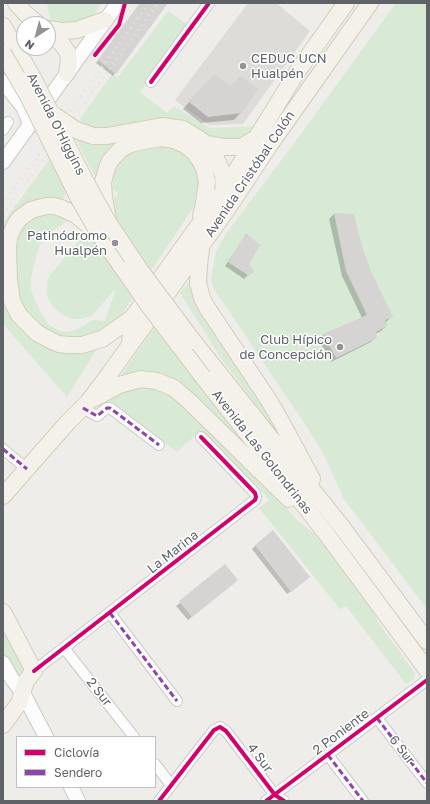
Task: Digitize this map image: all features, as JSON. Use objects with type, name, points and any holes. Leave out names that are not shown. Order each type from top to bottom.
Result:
[{"type":"main road","points":[[16,3],[29,16]]},
{"type":"main road","points":[[3,162],[118,3]]},
{"type":"main road","name":"Avenida Cristóbal Colón","points":[[132,318],[224,189],[297,72],[346,3]]},
{"type":"main road","name":"Avenida Cristóbal Colón","points":[[3,496],[68,422],[86,405],[218,222],[269,146],[370,3]]},
{"type":"main road","points":[[56,30],[77,30],[105,20]]},
{"type":"main road","name":"Avenida O'Higgins","points":[[3,26],[25,63],[52,114],[89,188],[104,228]]},
{"type":"main road","points":[[56,40],[68,53],[69,61],[67,73]]},
{"type":"main road","name":"Avenida O'Higgins","points":[[3,53],[28,96],[72,184],[104,228]]},
{"type":"main road","name":"Avenida O'Higgins","points":[[3,82],[22,107],[28,118],[29,125]]},
{"type":"main road","points":[[52,114],[76,130],[93,136],[107,136],[155,126],[169,126],[189,132],[206,144],[212,151],[223,174],[223,202],[218,222]]},
{"type":"main road","points":[[132,318],[102,338],[82,345],[68,345],[44,338],[31,328],[19,316],[12,300],[9,287],[9,237],[15,225],[25,214],[38,207],[54,206],[104,228],[103,182],[110,161],[120,150],[132,143],[161,138],[174,140],[185,145],[198,157],[204,168],[207,190],[196,229]]},
{"type":"main road","points":[[206,144],[224,147],[238,147],[244,146],[255,139]]},
{"type":"main road","name":"Avenida Las Golondrinas","points":[[104,228],[149,306],[325,505],[427,641]]},
{"type":"main road","points":[[203,243],[200,254],[198,276],[202,298],[282,423],[325,505]]},
{"type":"main road","points":[[130,345],[132,318]]},
{"type":"main road","name":"Avenida Las Golondrinas","points":[[207,371],[427,670]]},
{"type":"main road","points":[[86,405],[109,389],[135,380],[149,379],[174,388],[325,532]]},
{"type":"main road","points":[[3,612],[34,671]]},
{"type":"main road","points":[[3,663],[12,679],[23,693],[45,736]]},
{"type":"main road","name":"La Marina","points":[[3,725],[19,703],[26,681],[34,671]]},
{"type":"main road","points":[[72,788],[78,801]]},
{"type":"street","points":[[151,82],[209,3]]},
{"type":"street","points":[[86,405],[97,416],[107,408],[110,408],[159,445]]},
{"type":"street","name":"La Marina","points":[[34,671],[255,500],[255,493],[201,437]]},
{"type":"street","points":[[3,449],[27,469]]},
{"type":"street","points":[[110,613],[177,701]]},
{"type":"street","name":"2 Sur","points":[[64,648],[133,736]]},
{"type":"street","name":"2 Poniente","points":[[266,801],[427,680]]},
{"type":"street","name":"6 Sur","points":[[377,718],[427,783]]},
{"type":"street","name":"4 Sur","points":[[171,785],[214,730],[220,727],[226,731],[275,795],[284,801]]},
{"type":"street","points":[[328,755],[363,801]]},
{"type":"street","points":[[156,765],[171,785],[159,801]]},
{"type":"shaded area","name":"CEDUC UCN Hualpén","points":[[248,3],[276,3],[310,31],[243,124],[209,125],[175,100]]},
{"type":"green space","points":[[47,3],[102,3],[94,15],[79,23],[56,24],[56,16],[49,16]]},
{"type":"green space","name":"Club Hípico de Concepción","points":[[396,3],[427,3],[427,609],[344,499],[323,453],[214,289],[211,279],[216,252],[226,234]]},
{"type":"green space","points":[[168,11],[188,25],[140,92],[167,113],[174,106],[210,128],[261,126],[240,141],[100,131],[84,126],[80,119],[112,74],[118,77]]},
{"type":"green space","points":[[75,138],[85,143],[95,144],[107,144],[122,141],[96,178]]},
{"type":"green space","points":[[148,145],[177,147],[191,158],[201,181],[197,202],[122,314],[111,326],[88,339],[52,337],[22,311],[14,280],[17,242],[20,230],[36,215],[49,211],[71,218],[46,236],[40,245],[31,278],[31,289],[42,315],[49,325],[60,331],[69,332],[75,330],[93,320],[105,321],[115,289],[92,316],[74,319],[63,315],[53,307],[47,295],[47,283],[49,276],[118,194],[113,189],[112,167],[118,158]]},
{"type":"green space","points":[[52,156],[67,188],[63,201],[11,223],[7,300],[32,337],[47,348],[69,353],[98,347],[67,397],[3,324],[3,223]]},
{"type":"green space","points":[[192,279],[267,409],[287,447],[221,358],[180,293]]},
{"type":"green space","points":[[154,328],[263,465],[168,378],[155,372],[140,372],[121,375]]},
{"type":"green space","points":[[151,385],[175,397],[278,498],[296,519],[317,536],[369,604],[380,625],[415,673],[413,680],[406,684],[346,606],[340,609],[259,508],[269,500],[258,486],[200,431],[177,452],[108,399],[123,389]]},
{"type":"green space","points":[[3,624],[25,670],[19,674],[15,673],[11,669],[3,653]]},
{"type":"building","points":[[140,3],[168,3],[116,74],[98,60]]},
{"type":"building","points":[[214,74],[230,86],[241,76],[258,89],[242,113],[208,117],[189,102]]},
{"type":"building","points":[[334,213],[354,214],[362,246],[370,269],[393,317],[385,320],[387,326],[376,332],[377,338],[336,358],[323,334],[367,315],[346,271]]},
{"type":"building","points":[[246,233],[260,245],[249,264],[254,271],[249,276],[228,262]]},
{"type":"building","points":[[273,530],[310,577],[291,592],[255,545]]},
{"type":"building","points":[[225,564],[238,580],[192,617],[179,601]]},
{"type":"railway","points":[[3,203],[149,3]]},
{"type":"railway","points":[[3,214],[158,3]]},
{"type":"marked path","points":[[83,408],[97,416],[107,408],[110,408],[159,445]]},
{"type":"marked path","points":[[3,449],[27,469]]},
{"type":"marked path","points":[[110,613],[177,701]]},
{"type":"marked path","points":[[377,718],[427,783]]},
{"type":"marked path","points":[[328,755],[363,801]]},
{"type":"cycle path","points":[[95,55],[119,25],[125,3]]},
{"type":"cycle path","points":[[151,82],[209,3]]},
{"type":"cycle path","points":[[34,671],[255,500],[255,493],[201,437]]},
{"type":"cycle path","points":[[266,801],[427,680]]},
{"type":"cycle path","points":[[159,801],[214,730],[220,727],[226,731],[275,795],[284,801]]},
{"type":"place","name":"CEDUC UCN Hualpén","points":[[243,66]]},
{"type":"place","name":"Patinódromo Hualpén","points":[[115,243]]},
{"type":"place","name":"Club Hípico de Concepción","points":[[340,347]]}]
